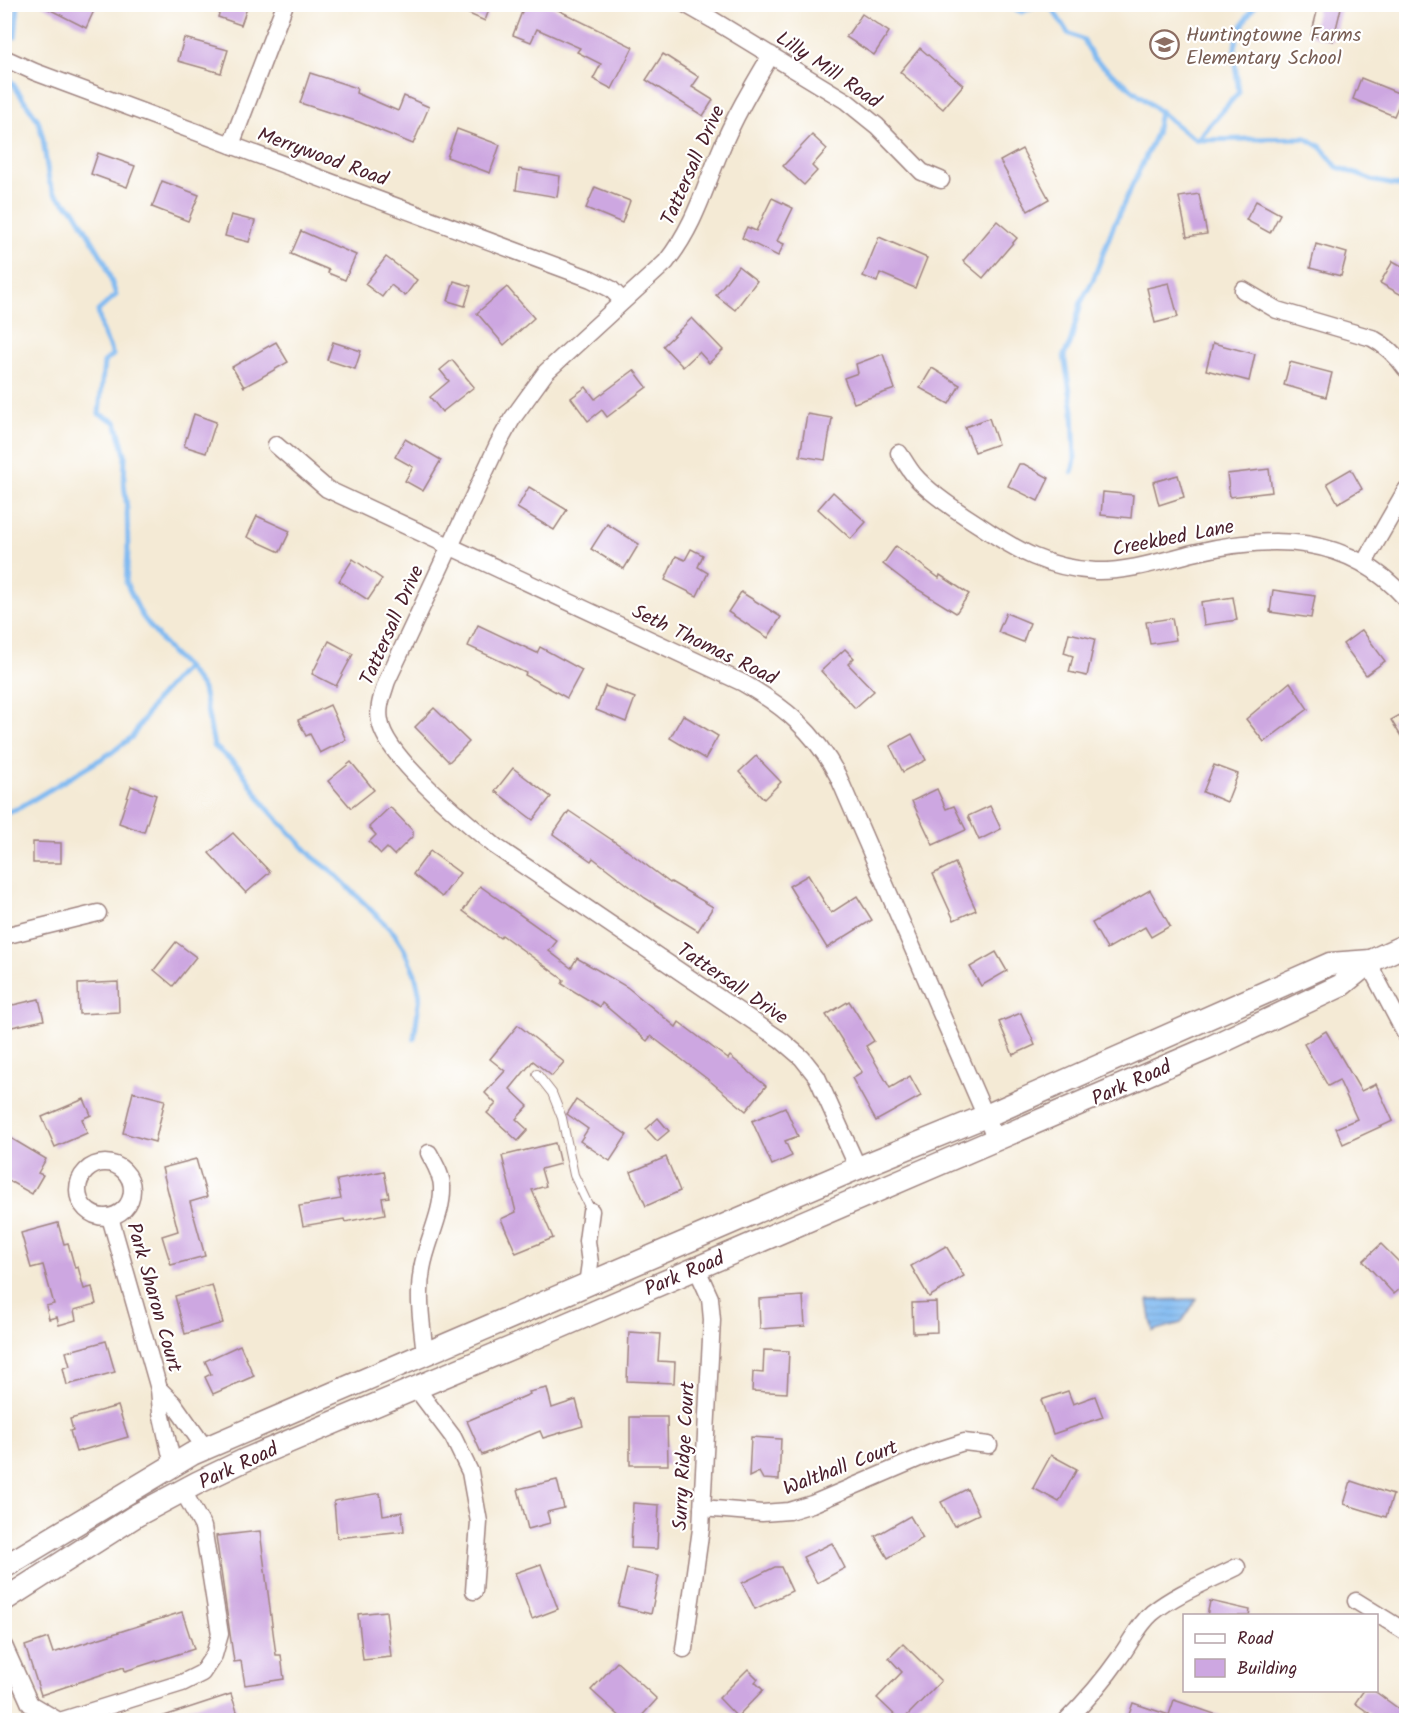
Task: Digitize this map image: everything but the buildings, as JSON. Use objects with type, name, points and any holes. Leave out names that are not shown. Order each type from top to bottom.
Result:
[{"type":"main road","name":"Park Road","points":[[4,1600],[137,1515],[290,1440],[529,1341],[1210,1047],[1340,986],[1371,962],[1407,945]]},
{"type":"main road","name":"Park Road","points":[[4,1567],[205,1448],[858,1168],[986,1116],[1330,964],[1371,962]]},
{"type":"street","points":[[231,145],[285,4]]},
{"type":"street","name":"Lilly Mill Road","points":[[685,4],[846,101],[877,126],[922,172],[941,180]]},
{"type":"street","name":"Tattersall Drive","points":[[771,55],[738,110],[687,232],[666,262],[546,372],[528,394],[498,444],[387,681],[380,705],[379,720],[382,734],[390,746],[452,810],[495,846],[781,1040],[802,1058],[823,1088],[858,1168]]},
{"type":"street","name":"Merrywood Road","points":[[4,58],[591,279],[610,289],[623,300]]},
{"type":"street","points":[[1243,290],[1277,310],[1372,338],[1398,357],[1407,369]]},
{"type":"street","name":"Seth Thomas Road","points":[[276,445],[327,489],[742,683],[770,699],[794,717],[814,738],[838,776],[996,1140]]},
{"type":"street","name":"Creekbed Lane","points":[[899,453],[923,484],[968,518],[1023,554],[1065,568],[1095,571],[1121,569],[1204,550],[1284,541],[1326,547],[1364,563],[1378,572],[1407,599]]},
{"type":"street","points":[[1364,563],[1407,490]]},
{"type":"street","points":[[4,936],[98,914]]},
{"type":"street","points":[[1371,962],[1374,974],[1407,1035]]},
{"type":"street","points":[[425,1354],[420,1298],[422,1270],[441,1202],[442,1186],[440,1175],[429,1153]]},
{"type":"street","points":[[587,1285],[590,1263],[588,1241],[591,1211]]},
{"type":"street","name":"Park Sharon Court","points":[[110,1217],[159,1389],[161,1412],[173,1465]]},
{"type":"street","name":"Surry Ridge Court","points":[[684,1649],[697,1562],[702,1508],[712,1320],[710,1298],[696,1267]]},
{"type":"street","points":[[416,1388],[453,1437],[470,1472],[479,1522],[474,1591]]},
{"type":"street","name":"Park Sharon Court","points":[[159,1389],[174,1404],[205,1448]]},
{"type":"street","name":"Walthall Court","points":[[702,1508],[762,1513],[789,1510],[812,1504],[964,1442],[989,1445]]},
{"type":"street","points":[[63,1720],[182,1683],[202,1673],[214,1655],[220,1634],[203,1527],[183,1491]]},
{"type":"street","points":[[1067,1720],[1099,1685],[1122,1655],[1137,1628],[1151,1614],[1179,1596],[1237,1567]]},
{"type":"street","points":[[1356,1601],[1377,1614]]},
{"type":"street","points":[[1378,1614],[1407,1632]]},
{"type":"street","points":[[4,1646],[30,1704],[57,1720]]},
{"type":"lane","points":[[537,1074],[552,1093],[562,1118],[574,1175],[591,1211]]},
{"type":"water","points":[[1197,1299],[1181,1323],[1153,1331],[1148,1300]]},
{"type":"waterway","points":[[15,37],[18,4]]},
{"type":"waterway","points":[[1002,4],[1022,12],[1038,4]]},
{"type":"waterway","points":[[1047,4],[1068,33],[1084,40],[1093,58],[1197,140],[1306,138],[1321,147],[1337,167],[1375,181],[1406,187]]},
{"type":"waterway","points":[[1197,140],[1239,92],[1235,46],[1241,27],[1256,4]]},
{"type":"waterway","points":[[10,80],[38,120],[49,181],[54,193],[75,211],[105,262],[116,295],[98,311],[102,331],[113,355],[104,362],[99,414],[116,422],[125,454],[124,483],[128,552],[126,583],[142,616],[203,689],[214,746],[239,767],[266,807],[313,857],[333,872],[394,933],[403,947],[415,974],[420,996],[414,1039]]},
{"type":"waterway","points":[[1072,472],[1075,460],[1073,411],[1064,355],[1070,344],[1081,302],[1093,280],[1113,227],[1156,134],[1160,111]]},
{"type":"waterway","points":[[4,813],[19,808],[111,753],[132,737],[156,700],[186,667]]},
{"type":"place","name":"Huntingtowne Farms Elementary School","points":[[1165,45]]}]
